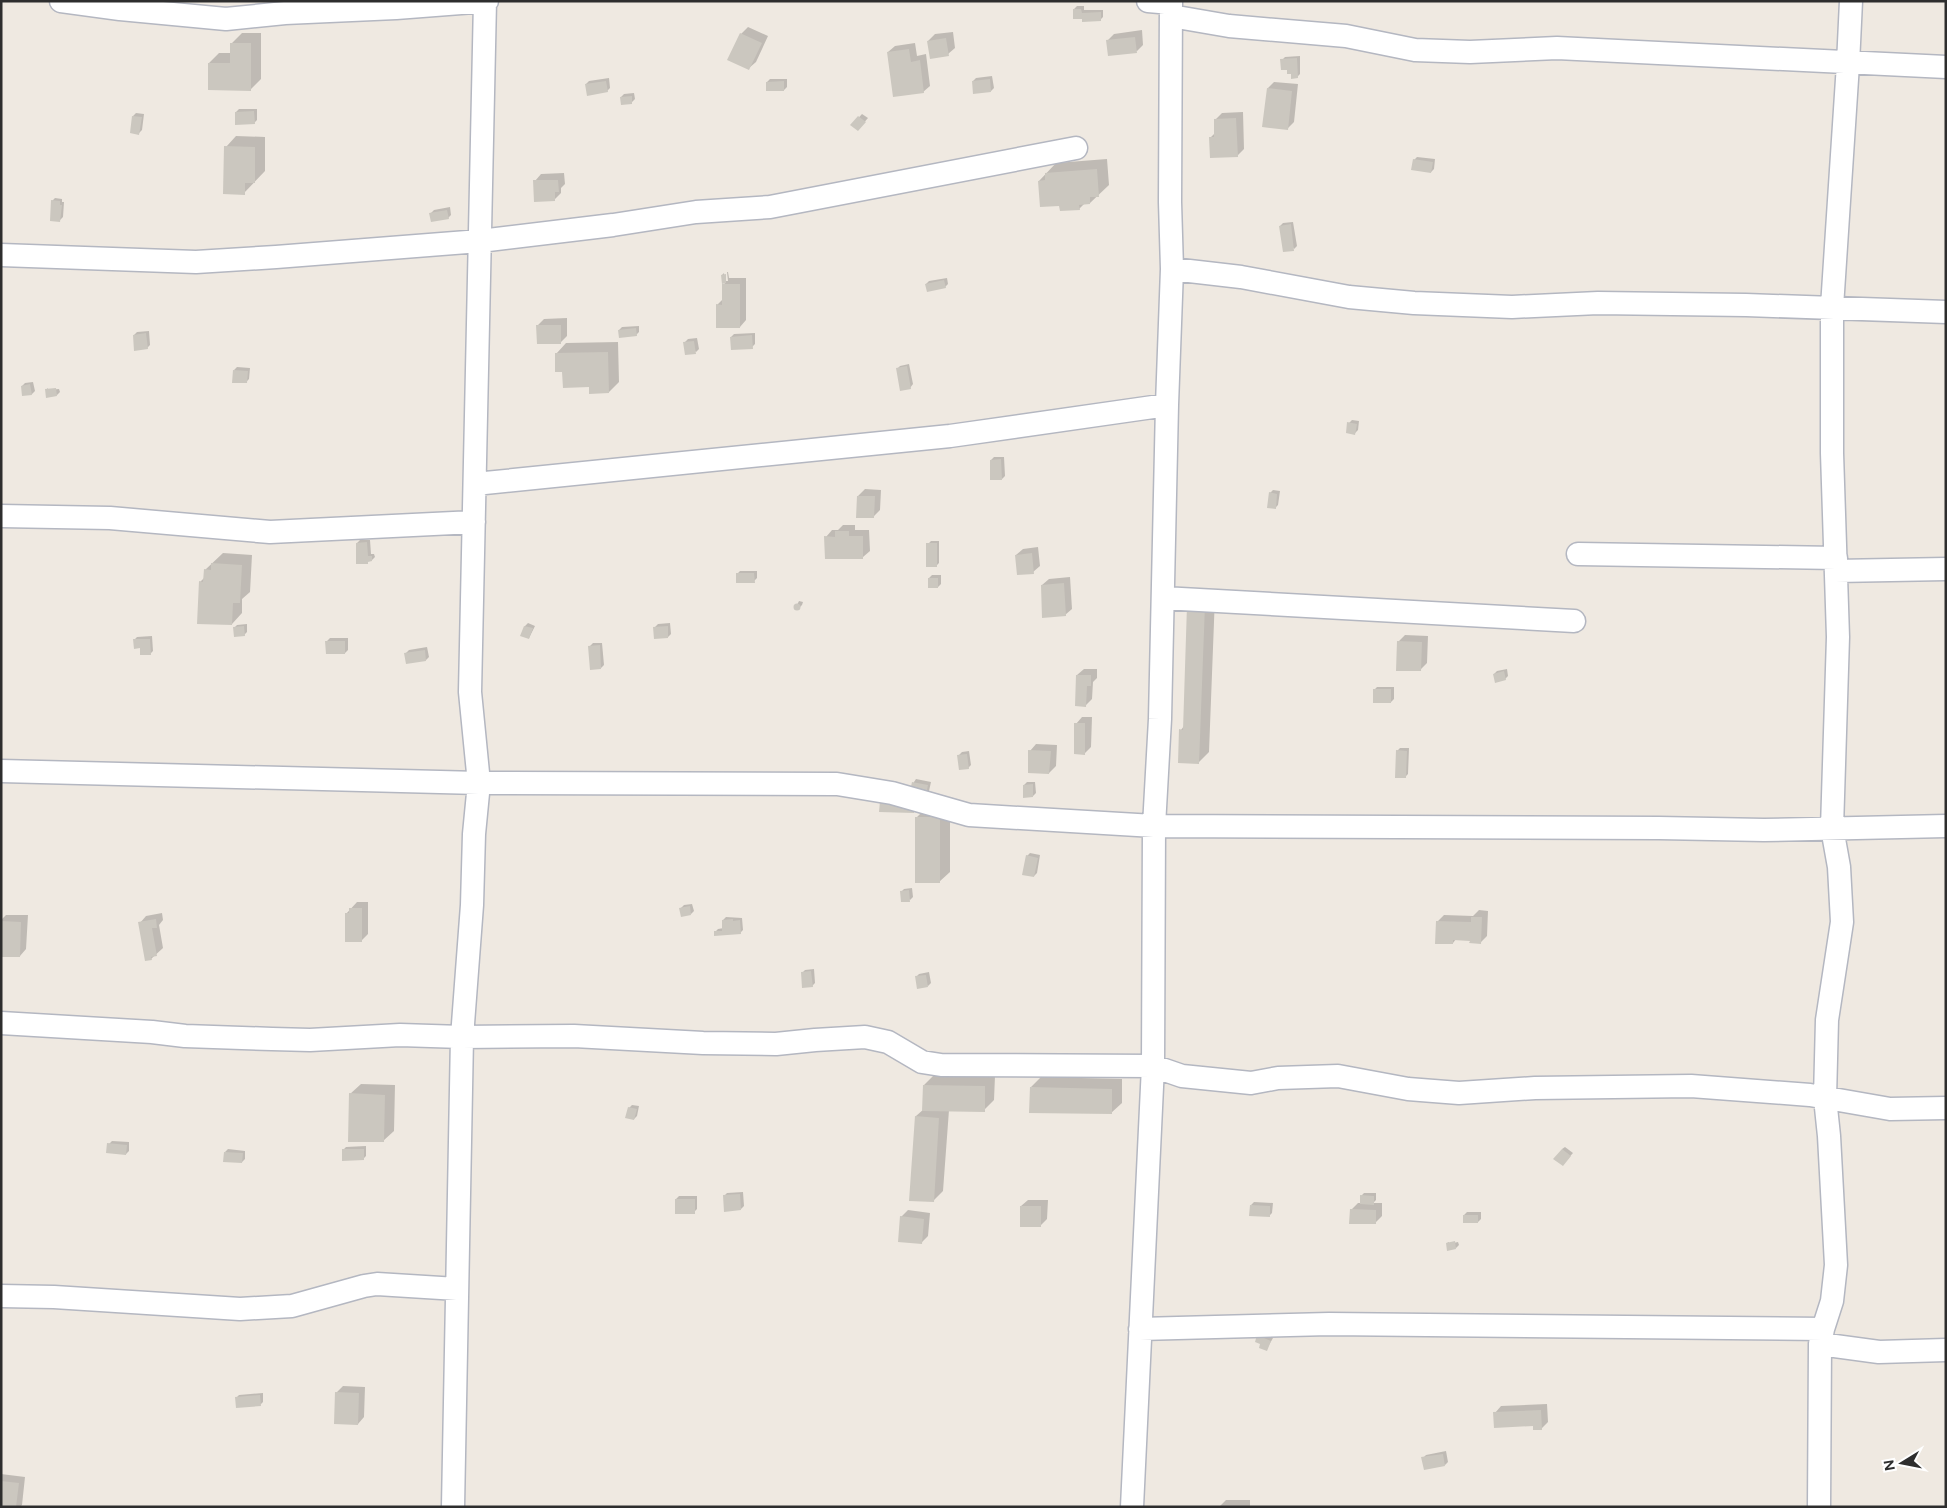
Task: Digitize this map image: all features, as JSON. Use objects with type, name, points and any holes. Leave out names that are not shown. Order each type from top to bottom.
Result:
[{"type":"street","points":[[61,1],[120,9],[226,19],[285,13],[396,8],[486,1],[470,692],[479,783],[474,834],[472,905],[462,1037],[452,1507]]},
{"type":"street","points":[[1148,1],[1237,26],[1346,36],[1415,50],[1470,52],[1557,48],[1848,64],[1946,67]]},
{"type":"street","points":[[1819,1507],[1822,1337],[1832,1301],[1836,1265],[1825,1098],[1827,1020],[1842,922],[1839,867],[1832,828],[1838,647],[1832,454],[1832,307],[1848,64],[1850,1]]},
{"type":"street","points":[[1132,1507],[1153,1066],[1154,826],[1160,719],[1172,269],[1170,202],[1171,7]]},
{"type":"street","points":[[1,255],[196,262],[480,241],[613,225],[696,212],[770,207],[1076,148]]},
{"type":"street","points":[[1172,269],[1241,277],[1349,297],[1414,303],[1512,307],[1598,303],[1832,307],[1946,312]]},
{"type":"street","points":[[475,484],[950,436],[1167,404]]},
{"type":"street","points":[[1,516],[110,518],[270,532],[474,522]]},
{"type":"street","points":[[1578,554],[1946,568]]},
{"type":"street","points":[[1163,598],[1574,621]]},
{"type":"street","points":[[1,771],[479,783],[837,784],[892,793],[969,815],[1154,826],[1764,830],[1946,826]]},
{"type":"street","points":[[1,1022],[230,1038],[310,1040],[400,1035],[462,1037],[574,1036],[702,1043],[776,1044],[865,1037],[888,1042],[922,1062],[941,1066],[1153,1066],[1182,1076],[1251,1083],[1278,1078],[1338,1076],[1408,1089],[1459,1093],[1535,1088],[1682,1086],[1825,1098],[1890,1109],[1946,1108]]},
{"type":"street","points":[[1,1296],[54,1296],[240,1309],[292,1306],[377,1284],[457,1290]]},
{"type":"street","points":[[1140,1329],[1329,1324],[1822,1337],[1879,1352],[1946,1350]]},
{"type":"building","points":[[1073,9],[1081,9],[1082,13],[1101,12],[1101,21],[1082,22],[1082,19],[1073,19]]},
{"type":"building","points":[[740,33],[762,43],[749,70],[727,60]]},
{"type":"building","points":[[1135,37],[1137,53],[1108,56],[1106,40]]},
{"type":"building","points":[[946,38],[949,56],[930,59],[927,41]]},
{"type":"building","points":[[230,43],[251,43],[251,91],[208,90],[208,63],[230,63]]},
{"type":"building","points":[[909,49],[911,62],[920,60],[924,93],[893,97],[887,52]]},
{"type":"building","points":[[1297,58],[1298,78],[1291,79],[1291,74],[1287,74],[1287,70],[1281,70],[1280,59]]},
{"type":"building","points":[[990,79],[991,92],[973,94],[972,81]]},
{"type":"building","points":[[606,81],[608,92],[587,96],[585,84]]},
{"type":"building","points":[[784,81],[784,91],[766,91],[766,82]]},
{"type":"building","points":[[1267,88],[1292,91],[1288,130],[1262,127]]},
{"type":"building","points":[[632,96],[632,104],[621,105],[620,97]]},
{"type":"building","points":[[254,111],[255,124],[235,125],[235,112]]},
{"type":"building","points":[[132,116],[142,117],[139,135],[130,133]]},
{"type":"building","points":[[858,116],[866,122],[858,131],[850,125]]},
{"type":"building","points":[[1236,118],[1238,157],[1210,158],[1209,137],[1214,137],[1214,119]]},
{"type":"building","points":[[224,146],[255,147],[255,183],[245,183],[245,195],[223,194]]},
{"type":"building","points":[[1413,159],[1433,162],[1431,173],[1411,170]]},
{"type":"building","points":[[1097,169],[1099,197],[1090,197],[1090,204],[1079,205],[1080,210],[1060,211],[1059,206],[1040,207],[1038,181],[1045,180],[1045,173]]},
{"type":"building","points":[[533,180],[558,180],[559,192],[555,192],[555,201],[534,202]]},
{"type":"building","points":[[51,200],[60,201],[60,205],[62,205],[60,222],[50,221]]},
{"type":"building","points":[[447,210],[449,219],[431,222],[429,213]]},
{"type":"building","points":[[1291,224],[1294,251],[1283,252],[1279,226]]},
{"type":"building","points":[[726,274],[726,283],[722,284],[721,275]]},
{"type":"building","points":[[944,280],[946,288],[927,292],[925,284]]},
{"type":"building","points":[[722,284],[740,284],[740,328],[716,328],[716,304],[722,305]]},
{"type":"building","points":[[536,325],[561,325],[561,344],[537,344]]},
{"type":"building","points":[[636,328],[637,336],[619,338],[618,330]]},
{"type":"building","points":[[146,333],[148,349],[134,351],[133,335]]},
{"type":"building","points":[[752,335],[753,349],[731,350],[730,337]]},
{"type":"building","points":[[694,341],[696,354],[685,355],[683,342]]},
{"type":"building","points":[[608,352],[609,393],[589,394],[589,387],[563,388],[562,372],[555,372],[555,353]]},
{"type":"building","points":[[907,366],[911,389],[900,391],[896,368]]},
{"type":"building","points":[[233,370],[248,371],[247,383],[232,383]]},
{"type":"building","points":[[30,384],[32,395],[22,396],[21,386]]},
{"type":"building","points":[[56,388],[57,396],[46,398],[45,389]]},
{"type":"building","points":[[1347,422],[1357,424],[1355,435],[1346,433]]},
{"type":"building","points":[[1001,459],[1002,480],[990,480],[990,460]]},
{"type":"building","points":[[1269,492],[1277,494],[1276,509],[1267,508]]},
{"type":"building","points":[[857,496],[875,496],[874,518],[856,518]]},
{"type":"building","points":[[835,531],[849,531],[849,536],[863,536],[863,559],[825,559],[824,536],[835,537]]},
{"type":"building","points":[[367,542],[368,556],[372,556],[372,561],[368,562],[368,564],[356,564],[356,543]]},
{"type":"building","points":[[926,543],[937,543],[937,567],[926,567]]},
{"type":"building","points":[[1032,553],[1034,574],[1017,575],[1015,555]]},
{"type":"building","points":[[211,563],[242,565],[240,603],[233,603],[232,625],[197,624],[199,581],[203,582],[204,569],[211,570]]},
{"type":"building","points":[[736,573],[754,573],[755,583],[736,583]]},
{"type":"building","points":[[928,578],[938,578],[938,588],[928,588]]},
{"type":"building","points":[[1064,583],[1066,616],[1042,618],[1041,585]]},
{"type":"building","points":[[797,603],[801,607],[797,611],[793,607]]},
{"type":"building","points":[[1187,605],[1205,605],[1199,764],[1178,763],[1179,729],[1183,730]]},
{"type":"building","points":[[244,626],[245,636],[234,637],[233,627]]},
{"type":"building","points":[[524,626],[533,628],[529,639],[520,636]]},
{"type":"building","points":[[668,626],[668,638],[654,639],[653,627]]},
{"type":"building","points":[[133,639],[150,639],[151,655],[140,655],[140,648],[134,649]]},
{"type":"building","points":[[325,641],[345,641],[345,654],[326,654]]},
{"type":"building","points":[[1397,641],[1422,642],[1421,671],[1396,671]]},
{"type":"building","points":[[600,645],[601,669],[590,670],[588,646]]},
{"type":"building","points":[[425,650],[426,661],[406,664],[404,653]]},
{"type":"building","points":[[1504,671],[1506,680],[1495,683],[1493,674]]},
{"type":"building","points":[[1076,675],[1091,675],[1091,686],[1087,686],[1086,707],[1075,706]]},
{"type":"building","points":[[1373,689],[1391,689],[1391,703],[1373,703]]},
{"type":"building","points":[[1074,723],[1085,723],[1085,755],[1074,754]]},
{"type":"building","points":[[1028,750],[1051,751],[1049,774],[1028,773]]},
{"type":"building","points":[[1396,750],[1407,751],[1406,778],[1395,778]]},
{"type":"building","points":[[967,754],[969,769],[959,770],[957,755]]},
{"type":"building","points":[[912,782],[928,785],[926,795],[910,791]]},
{"type":"building","points":[[1033,784],[1033,797],[1023,798],[1023,785]]},
{"type":"building","points":[[880,801],[915,803],[914,813],[879,812]]},
{"type":"building","points":[[915,817],[940,817],[940,883],[915,883]]},
{"type":"building","points":[[1026,855],[1038,858],[1034,877],[1022,875]]},
{"type":"building","points":[[909,890],[910,902],[901,902],[900,891]]},
{"type":"building","points":[[690,906],[691,915],[681,917],[679,908]]},
{"type":"building","points":[[349,908],[362,908],[362,942],[345,942],[345,913],[349,913]]},
{"type":"building","points":[[1471,917],[1482,917],[1481,944],[1453,940],[1453,944],[1435,944],[1436,921],[1471,922]]},
{"type":"building","points":[[156,919],[157,928],[152,928],[157,956],[151,957],[152,960],[145,961],[138,922]]},
{"type":"building","points":[[733,919],[733,921],[740,920],[741,934],[714,936],[714,931],[722,931],[722,920]]},
{"type":"building","points":[[1,921],[21,922],[20,957],[1,957]]},
{"type":"building","points":[[811,971],[813,987],[802,988],[801,972]]},
{"type":"building","points":[[926,975],[928,987],[917,989],[915,976]]},
{"type":"building","points":[[923,1085],[985,1086],[985,1112],[922,1111]]},
{"type":"building","points":[[1030,1087],[1112,1089],[1112,1114],[1029,1113]]},
{"type":"building","points":[[349,1093],[385,1095],[384,1142],[348,1142]]},
{"type":"building","points":[[628,1107],[637,1109],[634,1120],[625,1118]]},
{"type":"building","points":[[915,1116],[939,1118],[934,1202],[909,1201]]},
{"type":"building","points":[[107,1143],[127,1145],[126,1155],[106,1153]]},
{"type":"building","points":[[342,1149],[364,1149],[364,1160],[342,1161]]},
{"type":"building","points":[[1562,1149],[1571,1156],[1563,1166],[1553,1159]]},
{"type":"building","points":[[224,1152],[243,1153],[242,1163],[223,1162]]},
{"type":"building","points":[[740,1194],[741,1210],[724,1212],[723,1195]]},
{"type":"building","points":[[1360,1195],[1374,1196],[1374,1205],[1360,1204]]},
{"type":"building","points":[[675,1199],[695,1199],[695,1214],[675,1214]]},
{"type":"building","points":[[1250,1205],[1270,1206],[1270,1217],[1249,1216]]},
{"type":"building","points":[[1020,1206],[1041,1206],[1041,1227],[1020,1227]]},
{"type":"building","points":[[1350,1209],[1376,1210],[1376,1224],[1349,1224]]},
{"type":"building","points":[[1463,1215],[1478,1215],[1478,1223],[1463,1223]]},
{"type":"building","points":[[900,1216],[924,1219],[922,1244],[898,1242]]},
{"type":"building","points":[[1455,1241],[1456,1249],[1447,1251],[1446,1243]]},
{"type":"building","points":[[1257,1335],[1271,1341],[1267,1351],[1259,1348],[1260,1344],[1255,1342]]},
{"type":"building","points":[[335,1392],[359,1393],[358,1425],[334,1424]]},
{"type":"building","points":[[260,1395],[261,1406],[236,1408],[235,1397]]},
{"type":"building","points":[[1541,1410],[1542,1430],[1533,1430],[1533,1426],[1494,1428],[1493,1412]]},
{"type":"building","points":[[1443,1454],[1445,1466],[1424,1470],[1421,1457]]},
{"type":"building","points":[[1,1481],[19,1483],[16,1507],[1,1507]]}]
